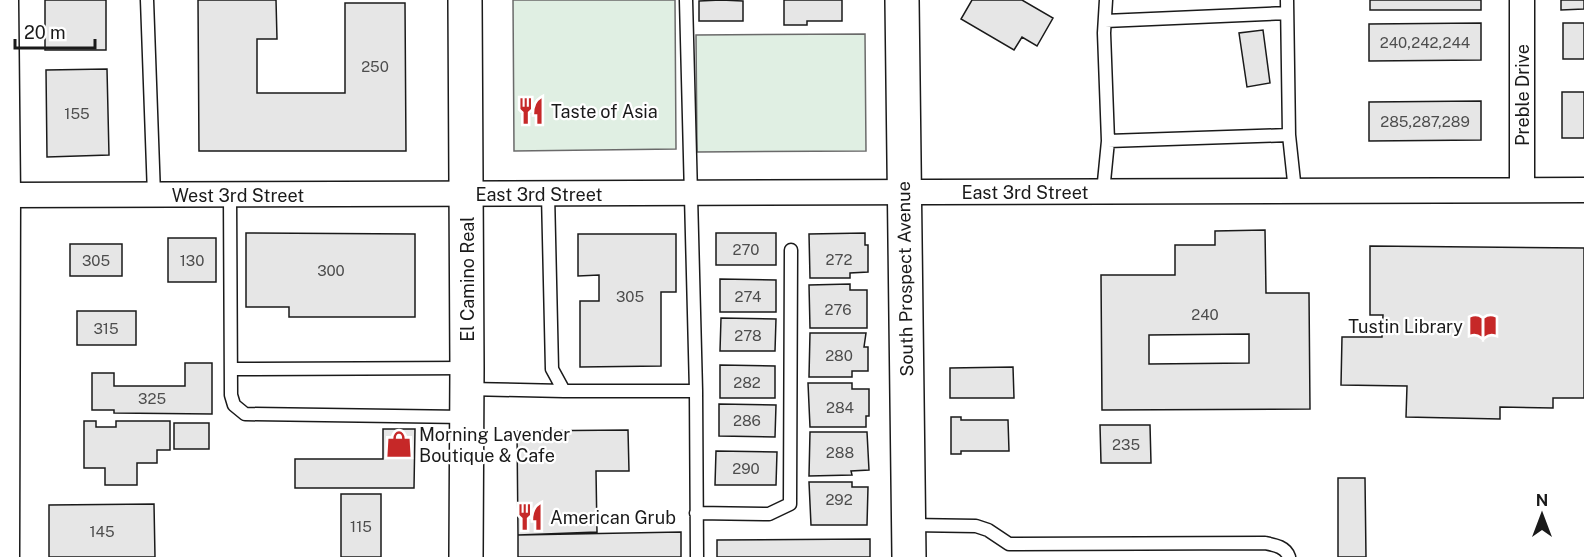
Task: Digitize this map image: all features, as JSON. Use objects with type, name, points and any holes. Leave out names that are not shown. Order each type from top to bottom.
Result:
[{"type":"street","points":[[6,0],[8,195],[4,393],[7,557]]},
{"type":"street","name":"El Camino Real","points":[[465,0],[466,557]]},
{"type":"street","name":"South Prospect Avenue","points":[[902,0],[909,557]]},
{"type":"street","name":"Preble Drive","points":[[1522,0],[1522,190]]},
{"type":"street","name":"East 3rd Street","points":[[467,194],[1584,190]]},
{"type":"street","name":"West 3rd Street","points":[[8,195],[467,194]]},
{"type":"lane","points":[[147,0],[154,195]]},
{"type":"lane","points":[[686,0],[696,391],[696,557]]},
{"type":"lane","points":[[1103,192],[1108,141],[1106,0]]},
{"type":"lane","points":[[1287,0],[1289,135],[1295,191]]},
{"type":"lane","points":[[1105,21],[1287,13]]},
{"type":"lane","points":[[1108,141],[1289,135]]},
{"type":"lane","points":[[548,194],[552,369],[564,391]]},
{"type":"lane","points":[[230,195],[231,395],[234,405],[245,414],[467,392],[696,391]]},
{"type":"lane","points":[[696,513],[769,514],[790,504],[791,250]]},
{"type":"lane","points":[[231,369],[467,392]]},
{"type":"lane","points":[[909,525],[976,526],[988,530],[1009,544],[1265,543],[1278,546],[1288,553],[1289,557]]},
{"type":"green space","points":[[513,0],[675,0],[676,149],[514,151]]},
{"type":"green space","points":[[865,34],[866,151],[697,152],[696,35]]},
{"type":"building","points":[[45,0],[106,0],[106,50],[45,50]]},
{"type":"building","points":[[198,0],[276,0],[277,39],[257,39],[257,93],[345,93],[345,3],[405,3],[406,151],[199,151]]},
{"type":"building","points":[[784,0],[842,0],[842,21],[807,21],[807,25],[784,25]]},
{"type":"building","points":[[972,0],[1022,0],[1053,18],[1037,46],[1022,37],[1014,50],[961,19]]},
{"type":"building","points":[[1370,0],[1481,0],[1481,10],[1370,10]]},
{"type":"building","points":[[1561,0],[1584,0],[1584,9],[1561,10]]},
{"type":"building","points":[[699,1],[743,1],[743,21],[699,21]]},
{"type":"building","points":[[1481,23],[1481,60],[1369,61],[1369,24]]},
{"type":"building","points":[[1563,23],[1584,23],[1584,59],[1563,59]]},
{"type":"building","points":[[1263,30],[1270,83],[1247,87],[1239,33]]},
{"type":"building","points":[[107,69],[109,155],[47,157],[46,70]]},
{"type":"building","points":[[1562,92],[1584,92],[1584,138],[1562,138]]},
{"type":"building","points":[[1481,101],[1481,140],[1369,141],[1369,102]]},
{"type":"building","points":[[1265,230],[1266,293],[1309,293],[1310,409],[1102,410],[1101,275],[1175,275],[1175,245],[1215,245],[1215,231]],"holes":[[[1249,334],[1249,363],[1149,364],[1149,335]]]},
{"type":"building","points":[[246,233],[415,234],[415,317],[289,317],[289,307],[246,307]]},
{"type":"building","points":[[716,233],[776,233],[776,265],[716,265]]},
{"type":"building","points":[[865,233],[865,245],[868,245],[868,272],[850,273],[850,278],[810,278],[809,234]]},
{"type":"building","points":[[578,234],[676,234],[676,292],[661,292],[661,366],[580,367],[580,301],[599,301],[599,275],[578,276]]},
{"type":"building","points":[[168,238],[216,238],[216,282],[168,282]]},
{"type":"building","points":[[70,244],[122,244],[122,276],[70,276]]},
{"type":"building","name":"Tustin Library","points":[[1370,246],[1584,248],[1584,398],[1553,398],[1553,408],[1500,407],[1500,419],[1406,417],[1407,386],[1341,385],[1342,337],[1382,337],[1383,315],[1370,315]]},
{"type":"building","points":[[720,279],[776,280],[776,312],[720,312]]},
{"type":"building","points":[[850,284],[850,290],[867,290],[867,328],[810,328],[809,285]]},
{"type":"building","points":[[77,311],[136,311],[136,345],[77,345]]},
{"type":"building","points":[[721,318],[776,319],[775,351],[720,351]]},
{"type":"building","points":[[810,333],[866,333],[864,347],[868,347],[868,371],[852,371],[852,377],[809,377]]},
{"type":"building","points":[[185,363],[212,363],[212,414],[114,413],[114,410],[92,410],[92,373],[114,373],[114,386],[185,386]]},
{"type":"building","points":[[720,365],[775,366],[775,398],[720,398]]},
{"type":"building","points":[[1013,367],[1014,398],[950,398],[950,368]]},
{"type":"building","points":[[808,383],[852,383],[852,389],[869,389],[869,416],[866,416],[866,427],[810,427]]},
{"type":"building","points":[[719,404],[776,405],[775,437],[719,436]]},
{"type":"building","points":[[951,417],[961,417],[961,420],[1008,420],[1009,451],[961,451],[961,454],[951,454]]},
{"type":"building","points":[[84,421],[96,421],[96,427],[116,427],[116,421],[170,421],[170,450],[157,450],[157,463],[137,463],[137,485],[105,485],[105,468],[84,468]]},
{"type":"building","points":[[174,423],[209,423],[209,449],[174,449]]},
{"type":"building","points":[[1100,425],[1150,425],[1151,463],[1101,463]]},
{"type":"building","name":"Morning Lavender Boutique & Cafe","points":[[383,429],[415,429],[414,488],[295,488],[295,459],[383,459]]},
{"type":"building","points":[[628,430],[629,471],[596,471],[597,532],[518,535],[517,431]]},
{"type":"building","points":[[810,432],[867,432],[869,470],[851,471],[852,475],[809,476]]},
{"type":"building","points":[[716,451],[777,452],[776,485],[715,485]]},
{"type":"building","points":[[1338,478],[1365,478],[1366,557],[1338,557]]},
{"type":"building","points":[[809,482],[852,482],[852,487],[868,487],[867,525],[811,525]]},
{"type":"building","points":[[341,494],[381,494],[381,557],[341,557]]},
{"type":"building","points":[[154,504],[155,557],[49,557],[49,505]]},
{"type":"building","points":[[681,532],[681,557],[518,557],[518,535]]},
{"type":"building","points":[[870,539],[870,557],[717,557],[717,540]]},
{"type":"place","name":"Taste of Asia","points":[[531,111]]},
{"type":"place","name":"Tustin Library","points":[[1483,326]]},
{"type":"place","name":"Morning Lavender Boutique & Cafe","points":[[399,444]]},
{"type":"place","name":"American Grub","points":[[530,517]]}]
